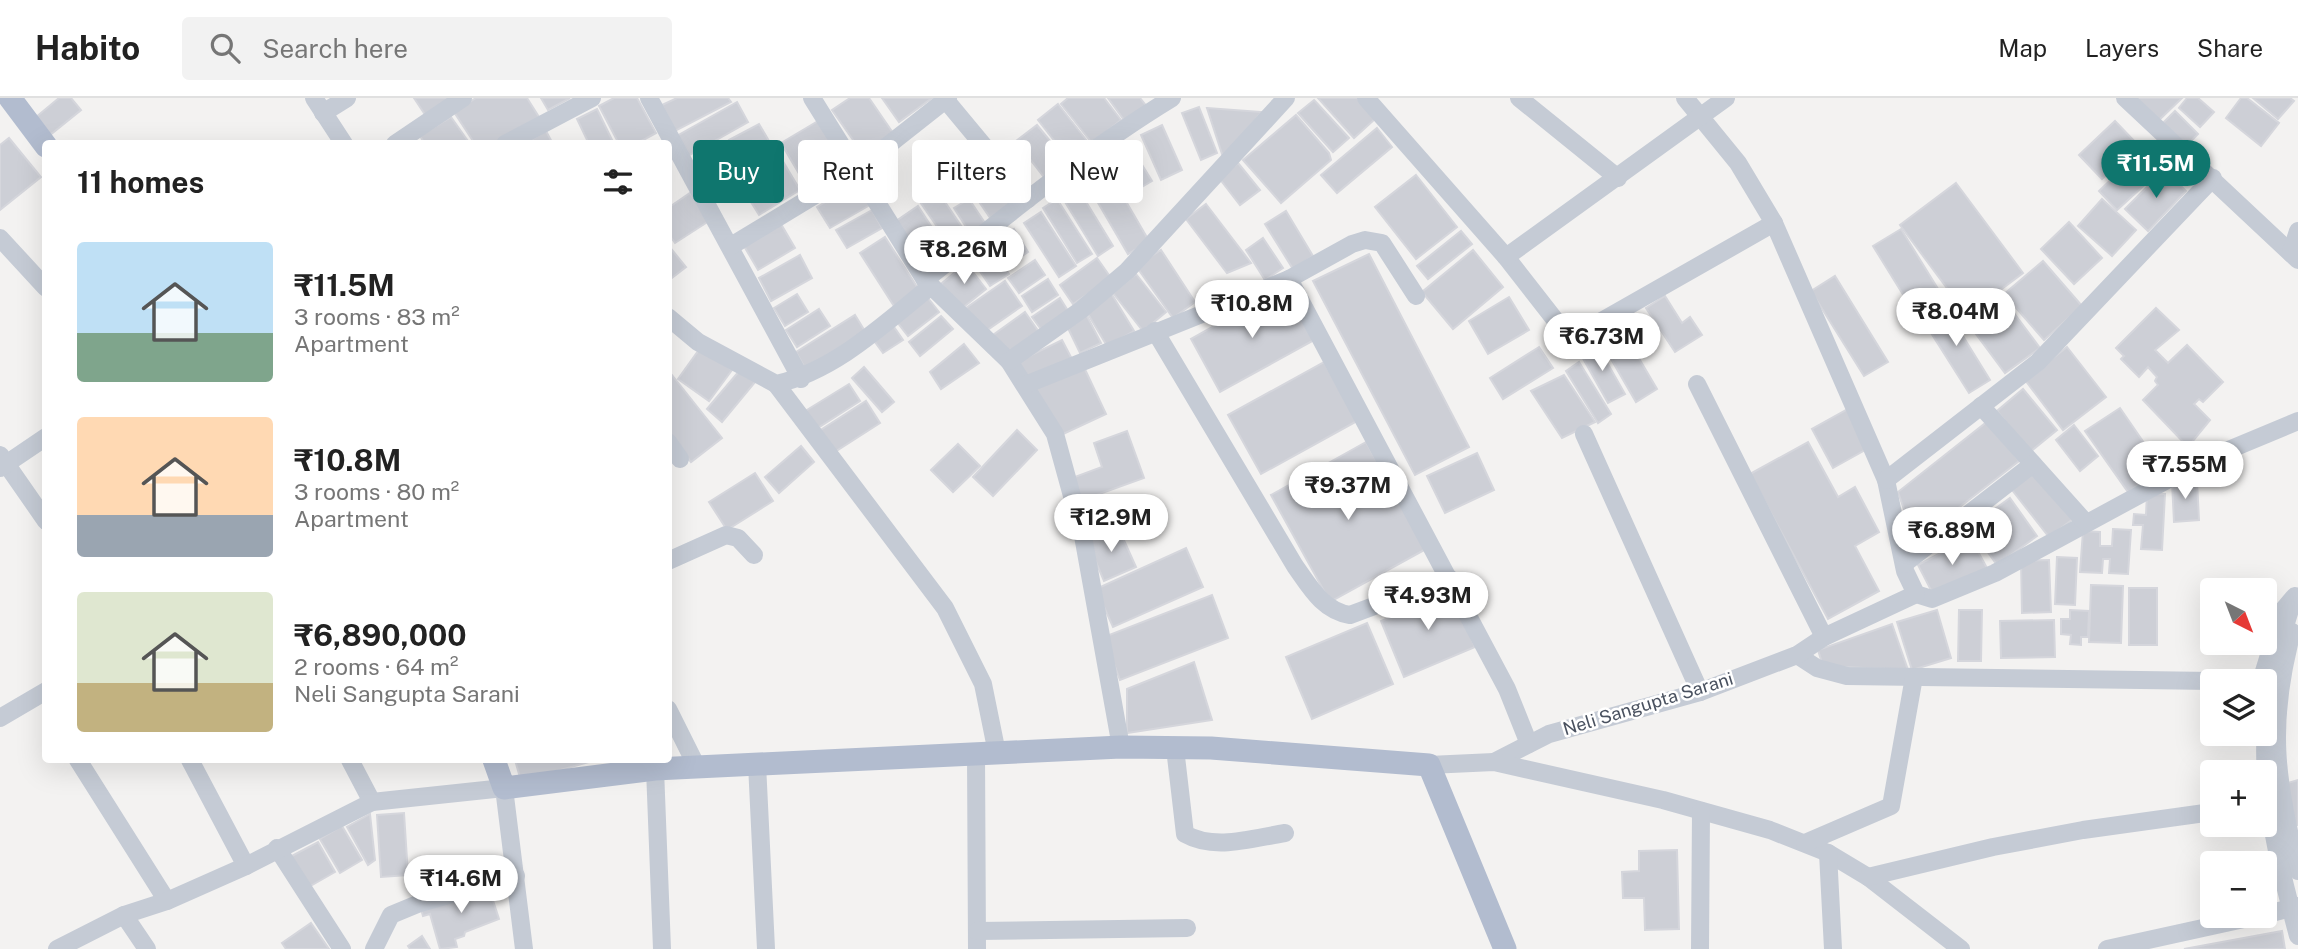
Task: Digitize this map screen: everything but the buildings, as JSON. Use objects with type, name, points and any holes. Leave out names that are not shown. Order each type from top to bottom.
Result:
[{"type":"main road","points":[[10,98],[42,141]]},
{"type":"main road","points":[[495,763],[503,788],[655,769],[1121,747],[1175,748],[1429,765],[1505,949]]},
{"type":"street","points":[[341,140],[319,105],[347,98]]},
{"type":"street","points":[[401,140],[463,98]]},
{"type":"street","points":[[513,140],[592,98]]},
{"type":"street","points":[[649,98],[671,140]]},
{"type":"street","points":[[812,98],[839,140]]},
{"type":"street","points":[[1031,197],[1172,98]]},
{"type":"street","points":[[1009,361],[1081,310],[1127,271],[1286,98]]},
{"type":"street","points":[[1366,98],[1506,257],[1570,339],[1774,223]]},
{"type":"street","points":[[1519,98],[1618,178]]},
{"type":"street","points":[[1685,98],[1738,163],[1774,223],[1886,480],[1904,564],[1916,594],[1932,599],[1995,573],[2202,461],[2298,421]]},
{"type":"street","points":[[1506,257],[1726,98]]},
{"type":"street","points":[[2125,98],[2294,256]]},
{"type":"street","points":[[894,140],[946,99],[980,140]]},
{"type":"street","points":[[672,142],[731,246],[801,379]]},
{"type":"street","points":[[1886,480],[2038,362],[2213,178]]},
{"type":"street","points":[[731,246],[802,203]]},
{"type":"street","points":[[879,203],[928,283],[1009,361],[1055,434],[1083,536],[1121,747]]},
{"type":"street","points":[[776,384],[801,379],[870,336],[1023,203]]},
{"type":"street","points":[[2294,256],[2298,231]]},
{"type":"street","points":[[0,238],[42,284]]},
{"type":"street","points":[[1025,385],[1289,279],[1366,240],[1382,243],[1416,296]]},
{"type":"street","points":[[1289,279],[1507,689],[1529,744]]},
{"type":"street","points":[[672,320],[698,342],[776,384],[945,608],[983,684],[987,753],[977,940],[1188,928]]},
{"type":"street","points":[[1155,331],[1295,566],[1321,601],[1336,613],[1350,615],[1448,578]]},
{"type":"street","points":[[1697,384],[1824,637]]},
{"type":"street","points":[[1981,406],[2086,523]]},
{"type":"street","points":[[1584,434],[1700,692]]},
{"type":"street","points":[[42,439],[2,463],[42,516]]},
{"type":"street","points":[[672,448],[680,459]]},
{"type":"street","points":[[1904,564],[2033,464]]},
{"type":"street","points":[[672,559],[726,535],[738,538],[754,555]]},
{"type":"street","name":"Neli Sangupta Sarani","points":[[1494,762],[1549,734],[1700,692],[1797,655],[1824,637],[1916,594]]},
{"type":"street","points":[[2265,669],[2283,610],[2296,602]]},
{"type":"street","points":[[2274,760],[2278,696],[2296,602]]},
{"type":"street","points":[[2296,602],[2271,674],[2264,753],[2266,800],[2273,841],[2298,936]]},
{"type":"street","points":[[1797,655],[1816,668],[1847,676],[2200,681]]},
{"type":"street","points":[[1805,843],[1891,806],[1914,677]]},
{"type":"street","points":[[1,716],[42,698]]},
{"type":"street","points":[[672,717],[697,767]]},
{"type":"street","points":[[1175,748],[1185,834],[1198,841],[1218,843],[1285,833]]},
{"type":"street","points":[[1429,765],[1494,762],[1701,811],[1805,843],[1828,853],[1868,877],[1961,949]]},
{"type":"street","points":[[80,763],[167,901]]},
{"type":"street","points":[[192,763],[246,866]]},
{"type":"street","points":[[352,763],[373,802]]},
{"type":"street","points":[[757,764],[766,949]]},
{"type":"street","points":[[655,769],[662,949]]},
{"type":"street","points":[[57,949],[124,915],[167,901],[246,866],[373,802],[503,788],[524,949]]},
{"type":"street","points":[[1700,949],[1701,811]]},
{"type":"street","points":[[1868,877],[1937,863],[1993,847],[2083,830],[2200,814]]},
{"type":"street","points":[[2277,816],[2298,871]]},
{"type":"street","points":[[2271,837],[2292,907],[2297,949]]},
{"type":"street","points":[[277,849],[342,949]]},
{"type":"street","points":[[1828,853],[1833,949]]},
{"type":"street","points":[[374,949],[391,915],[420,903],[516,876]]},
{"type":"street","points":[[124,915],[147,949]]},
{"type":"street","points":[[2107,949],[2203,928]]}]
